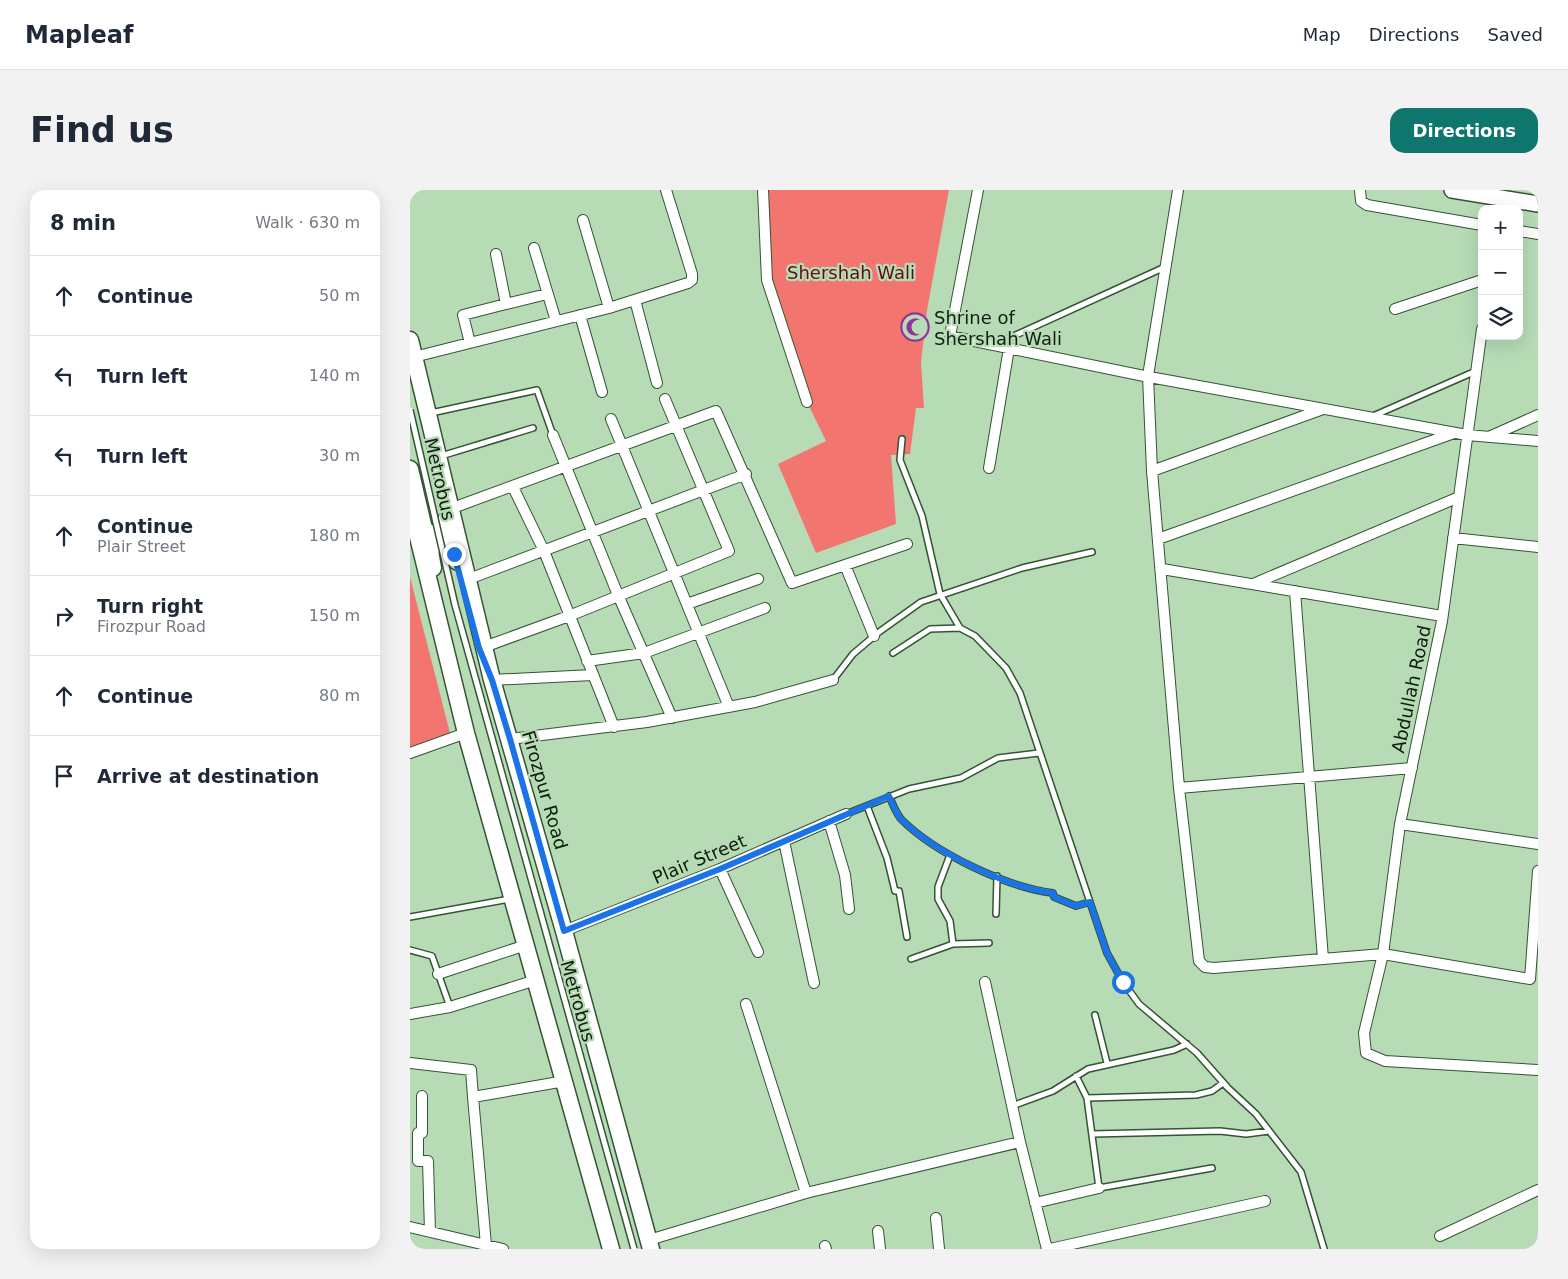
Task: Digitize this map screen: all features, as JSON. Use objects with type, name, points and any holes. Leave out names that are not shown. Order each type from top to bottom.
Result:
[{"type":"main road","points":[[1452,190],[1501,204],[1538,204]]},
{"type":"main road","name":"Firozpur Road","points":[[410,340],[466,580],[492,680],[564,931],[650,1245]]},
{"type":"main road","points":[[410,469],[424,529],[432,534],[444,532],[447,524],[446,515],[416,390],[414,356]]},
{"type":"main road","points":[[410,504],[466,733],[611,1249]]},
{"type":"main road","points":[[451,677],[455,652],[430,559],[430,551],[434,545],[446,543],[454,554],[479,648],[492,680]]},
{"type":"street","points":[[414,356],[609,308],[692,280],[666,190]]},
{"type":"street","points":[[763,190],[767,280],[807,402]]},
{"type":"street","points":[[1178,190],[1148,376],[1152,471],[1162,569],[1179,788],[1198,961],[1205,967],[1214,968],[1383,954],[1530,979],[1538,871]]},
{"type":"street","points":[[1360,190],[1362,202],[1367,205],[1478,224]]},
{"type":"street","points":[[980,191],[949,334],[952,337],[1454,433],[1538,441]]},
{"type":"street","points":[[583,220],[609,308]]},
{"type":"street","points":[[1523,232],[1538,234]]},
{"type":"street","points":[[534,248],[556,321]]},
{"type":"street","points":[[496,254],[506,304]]},
{"type":"street","points":[[1395,309],[1478,281]]},
{"type":"street","points":[[470,343],[463,315],[547,294]]},
{"type":"street","points":[[635,300],[657,383]]},
{"type":"street","points":[[580,315],[602,392]]},
{"type":"street","name":"Abdullah Road","points":[[1480,340],[1442,616],[1400,824],[1383,954],[1364,1033],[1366,1053],[1385,1061],[1538,1070]]},
{"type":"street","points":[[988,468],[1009,348]]},
{"type":"street","points":[[484,647],[569,616],[729,551],[665,398]]},
{"type":"street","points":[[1152,471],[1324,409]]},
{"type":"street","points":[[450,509],[716,411],[746,474],[792,583],[907,544]]},
{"type":"street","points":[[1488,437],[1538,415]]},
{"type":"street","points":[[611,419],[697,632],[730,706]]},
{"type":"street","points":[[1158,539],[1454,433]]},
{"type":"street","points":[[553,436],[567,466],[618,595],[672,718]]},
{"type":"street","points":[[466,580],[746,474]]},
{"type":"street","points":[[512,487],[544,550],[614,727]]},
{"type":"street","points":[[1252,584],[1459,497]]},
{"type":"street","points":[[1453,538],[1538,547]]},
{"type":"street","points":[[845,565],[874,636]]},
{"type":"street","points":[[1162,569],[1442,616]]},
{"type":"street","points":[[687,604],[758,579]]},
{"type":"street","points":[[1295,591],[1322,959]]},
{"type":"street","points":[[587,661],[644,653],[765,608]]},
{"type":"street","points":[[492,680],[593,675]]},
{"type":"street","points":[[510,739],[672,718],[730,706],[833,680]]},
{"type":"street","points":[[410,753],[466,733]]},
{"type":"street","points":[[1179,788],[1412,768]]},
{"type":"street","name":"Plair Street","points":[[564,931],[720,869],[846,814]]},
{"type":"street","points":[[829,821],[845,875],[849,910]]},
{"type":"street","points":[[1400,824],[1538,844]]},
{"type":"street","points":[[784,841],[814,983]]},
{"type":"street","points":[[720,869],[758,952]]},
{"type":"street","points":[[438,974],[526,945]]},
{"type":"street","points":[[410,1014],[450,1007],[536,980]]},
{"type":"street","points":[[985,982],[1020,1142],[1049,1249],[1265,1201]]},
{"type":"street","points":[[746,1004],[806,1193]]},
{"type":"street","points":[[410,1063],[471,1070],[486,1245]]},
{"type":"street","points":[[473,1097],[565,1081]]},
{"type":"street","points":[[422,1096],[422,1133],[418,1133],[418,1161],[428,1161],[430,1232]]},
{"type":"street","points":[[650,1245],[806,1193],[1020,1142]]},
{"type":"street","points":[[1035,1203],[1099,1188]]},
{"type":"street","points":[[1440,1236],[1538,1190]]},
{"type":"street","points":[[936,1218],[939,1249]]},
{"type":"street","points":[[410,1228],[503,1249]]},
{"type":"street","points":[[878,1231],[880,1249]]},
{"type":"lane","points":[[993,345],[1165,267]]},
{"type":"lane","points":[[1370,418],[1476,371]]},
{"type":"lane","points":[[428,414],[537,390],[553,436]]},
{"type":"lane","name":"Metrobus","points":[[410,410],[455,605],[634,1249]]},
{"type":"lane","points":[[438,457],[533,428]]},
{"type":"lane","points":[[902,439],[900,460],[922,516],[940,594],[960,628]]},
{"type":"lane","points":[[833,680],[852,654],[921,602],[940,594],[1037,564],[1092,552]]},
{"type":"lane","points":[[893,653],[930,629],[960,628],[975,636],[1006,668],[1020,694],[1107,953],[1123,982],[1139,1004],[1187,1044],[1256,1114],[1301,1172],[1324,1249]]},
{"type":"lane","points":[[846,814],[909,789],[961,778],[998,758],[1039,753]]},
{"type":"lane","points":[[889,796],[900,819],[931,844],[970,866],[1037,891],[1053,893],[1054,897],[1076,906],[1090,902]]},
{"type":"lane","points":[[867,806],[887,858],[895,892],[899,891],[907,936]]},
{"type":"lane","points":[[950,855],[938,887],[938,899],[950,921],[953,944]]},
{"type":"lane","points":[[996,914],[998,876]]},
{"type":"lane","points":[[410,917],[513,899]]},
{"type":"lane","points":[[911,959],[953,944],[988,943]]},
{"type":"lane","points":[[410,950],[432,956],[450,1007]]},
{"type":"lane","points":[[1095,1015],[1107,1063]]},
{"type":"lane","points":[[1012,1106],[1053,1091],[1088,1069],[1107,1063],[1146,1056],[1187,1044]]},
{"type":"lane","points":[[1076,1076],[1087,1098],[1099,1188],[1212,1168]]},
{"type":"lane","points":[[1087,1098],[1196,1095],[1212,1091],[1224,1083]]},
{"type":"lane","points":[[1092,1134],[1220,1131],[1246,1134],[1269,1131]]},
{"type":"green space","name":"Shershah Wali","points":[[763,190],[949,190],[927,310],[921,362],[924,408],[916,408],[910,454],[891,455],[896,524],[816,553],[778,464],[826,441],[807,402],[767,280]]},
{"type":"green space","points":[[410,577],[451,737],[410,753]]},
{"type":"place","name":"Shrine of Shershah Wali","points":[[915,327]]},
{"type":"route","points":[[454,554],[479,648],[492,680],[510,739],[564,931],[720,869],[889,796],[900,819],[931,844],[970,866],[1037,891],[1053,893],[1054,897],[1076,906],[1090,902],[1107,953],[1123,982]]}]
